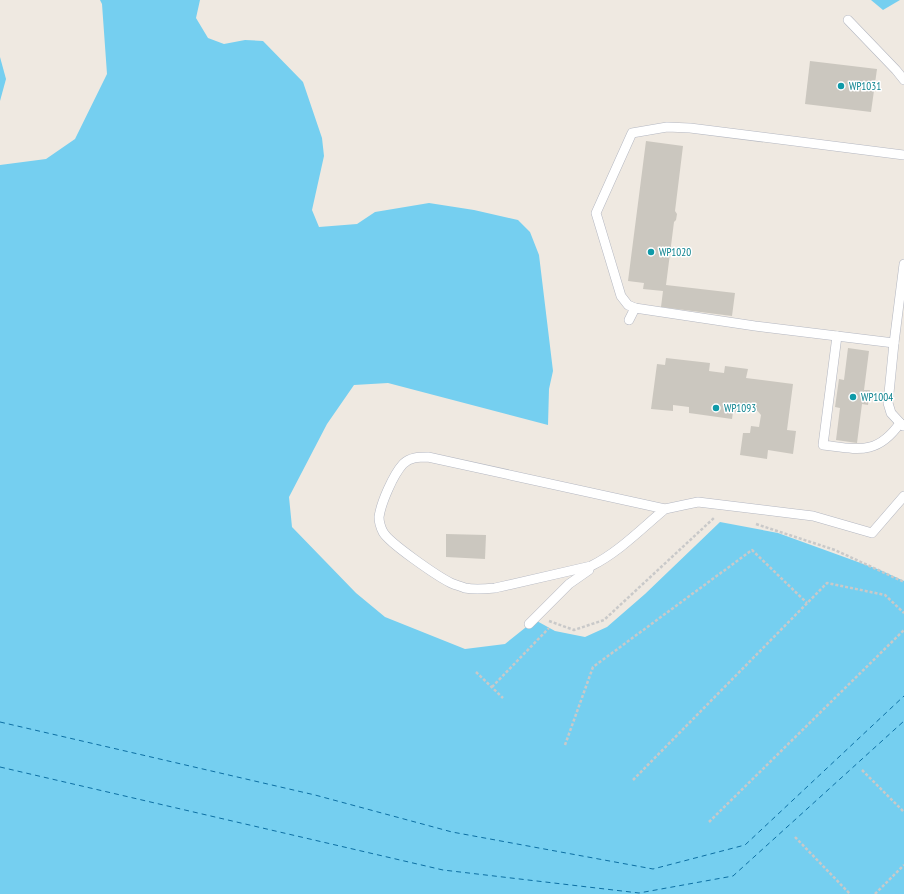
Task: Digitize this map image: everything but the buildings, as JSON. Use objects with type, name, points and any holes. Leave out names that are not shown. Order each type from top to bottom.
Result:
[{"type":"lane","points":[[848,20],[904,80]]},
{"type":"lane","points":[[894,343],[853,335],[837,336],[804,328],[635,308],[628,305],[621,296],[596,213],[632,133],[667,127],[690,128],[829,149],[877,155],[904,155]]},
{"type":"lane","points":[[837,336],[823,445],[858,450],[867,448],[886,439],[902,425],[891,414],[888,403],[904,264]]},
{"type":"lane","points":[[629,320],[635,308]]},
{"type":"lane","points":[[603,560],[579,570],[495,588],[466,588],[439,576],[391,542],[382,532],[379,519],[382,506],[396,474],[404,464],[415,458],[428,457],[665,509],[698,502],[813,516],[872,533],[904,496]]},
{"type":"lane","points":[[529,624],[569,584],[603,560],[665,509]]},
{"type":"path","points":[[536,617],[574,630],[604,620],[715,518]]},
{"type":"path","points":[[751,523],[835,550],[904,582]]},
{"type":"path","points":[[565,745],[593,667],[752,550],[807,603]]},
{"type":"path","points":[[633,780],[827,583],[885,595],[904,613]]},
{"type":"path","points":[[492,687],[549,628]]},
{"type":"path","points":[[709,822],[904,630]]},
{"type":"path","points":[[476,672],[503,698]]},
{"type":"path","points":[[862,770],[904,812]]},
{"type":"path","points":[[795,837],[850,894]]},
{"type":"path","points":[[875,894],[904,865]]},
{"type":"water","points":[[100,0],[200,0],[196,18],[208,38],[224,44],[245,40],[263,41],[303,82],[322,138],[324,156],[312,210],[319,227],[357,224],[375,212],[429,203],[474,210],[518,220],[530,232],[539,255],[553,371],[549,389],[548,425],[388,383],[354,385],[327,424],[289,497],[292,527],[356,593],[385,617],[465,649],[505,644],[535,620],[555,631],[585,637],[607,627],[645,594],[720,522],[778,533],[880,570],[904,581],[904,894],[0,894],[0,165],[46,159],[75,139],[107,74],[102,4]]},
{"type":"water","points":[[871,0],[900,0],[883,10]]},
{"type":"water","points":[[0,57],[6,79],[0,101]]},
{"type":"ferry route","points":[[0,722],[315,795],[452,832],[653,869],[745,845],[904,696]]},
{"type":"ferry route","points":[[0,767],[443,870],[639,893],[733,876],[904,721]]},
{"type":"place","name":"WP1031","points":[[841,86]]},
{"type":"place","name":"WP1020","points":[[651,252]]},
{"type":"place","name":"WP1004","points":[[853,397]]},
{"type":"place","name":"WP1093","points":[[716,408]]}]
